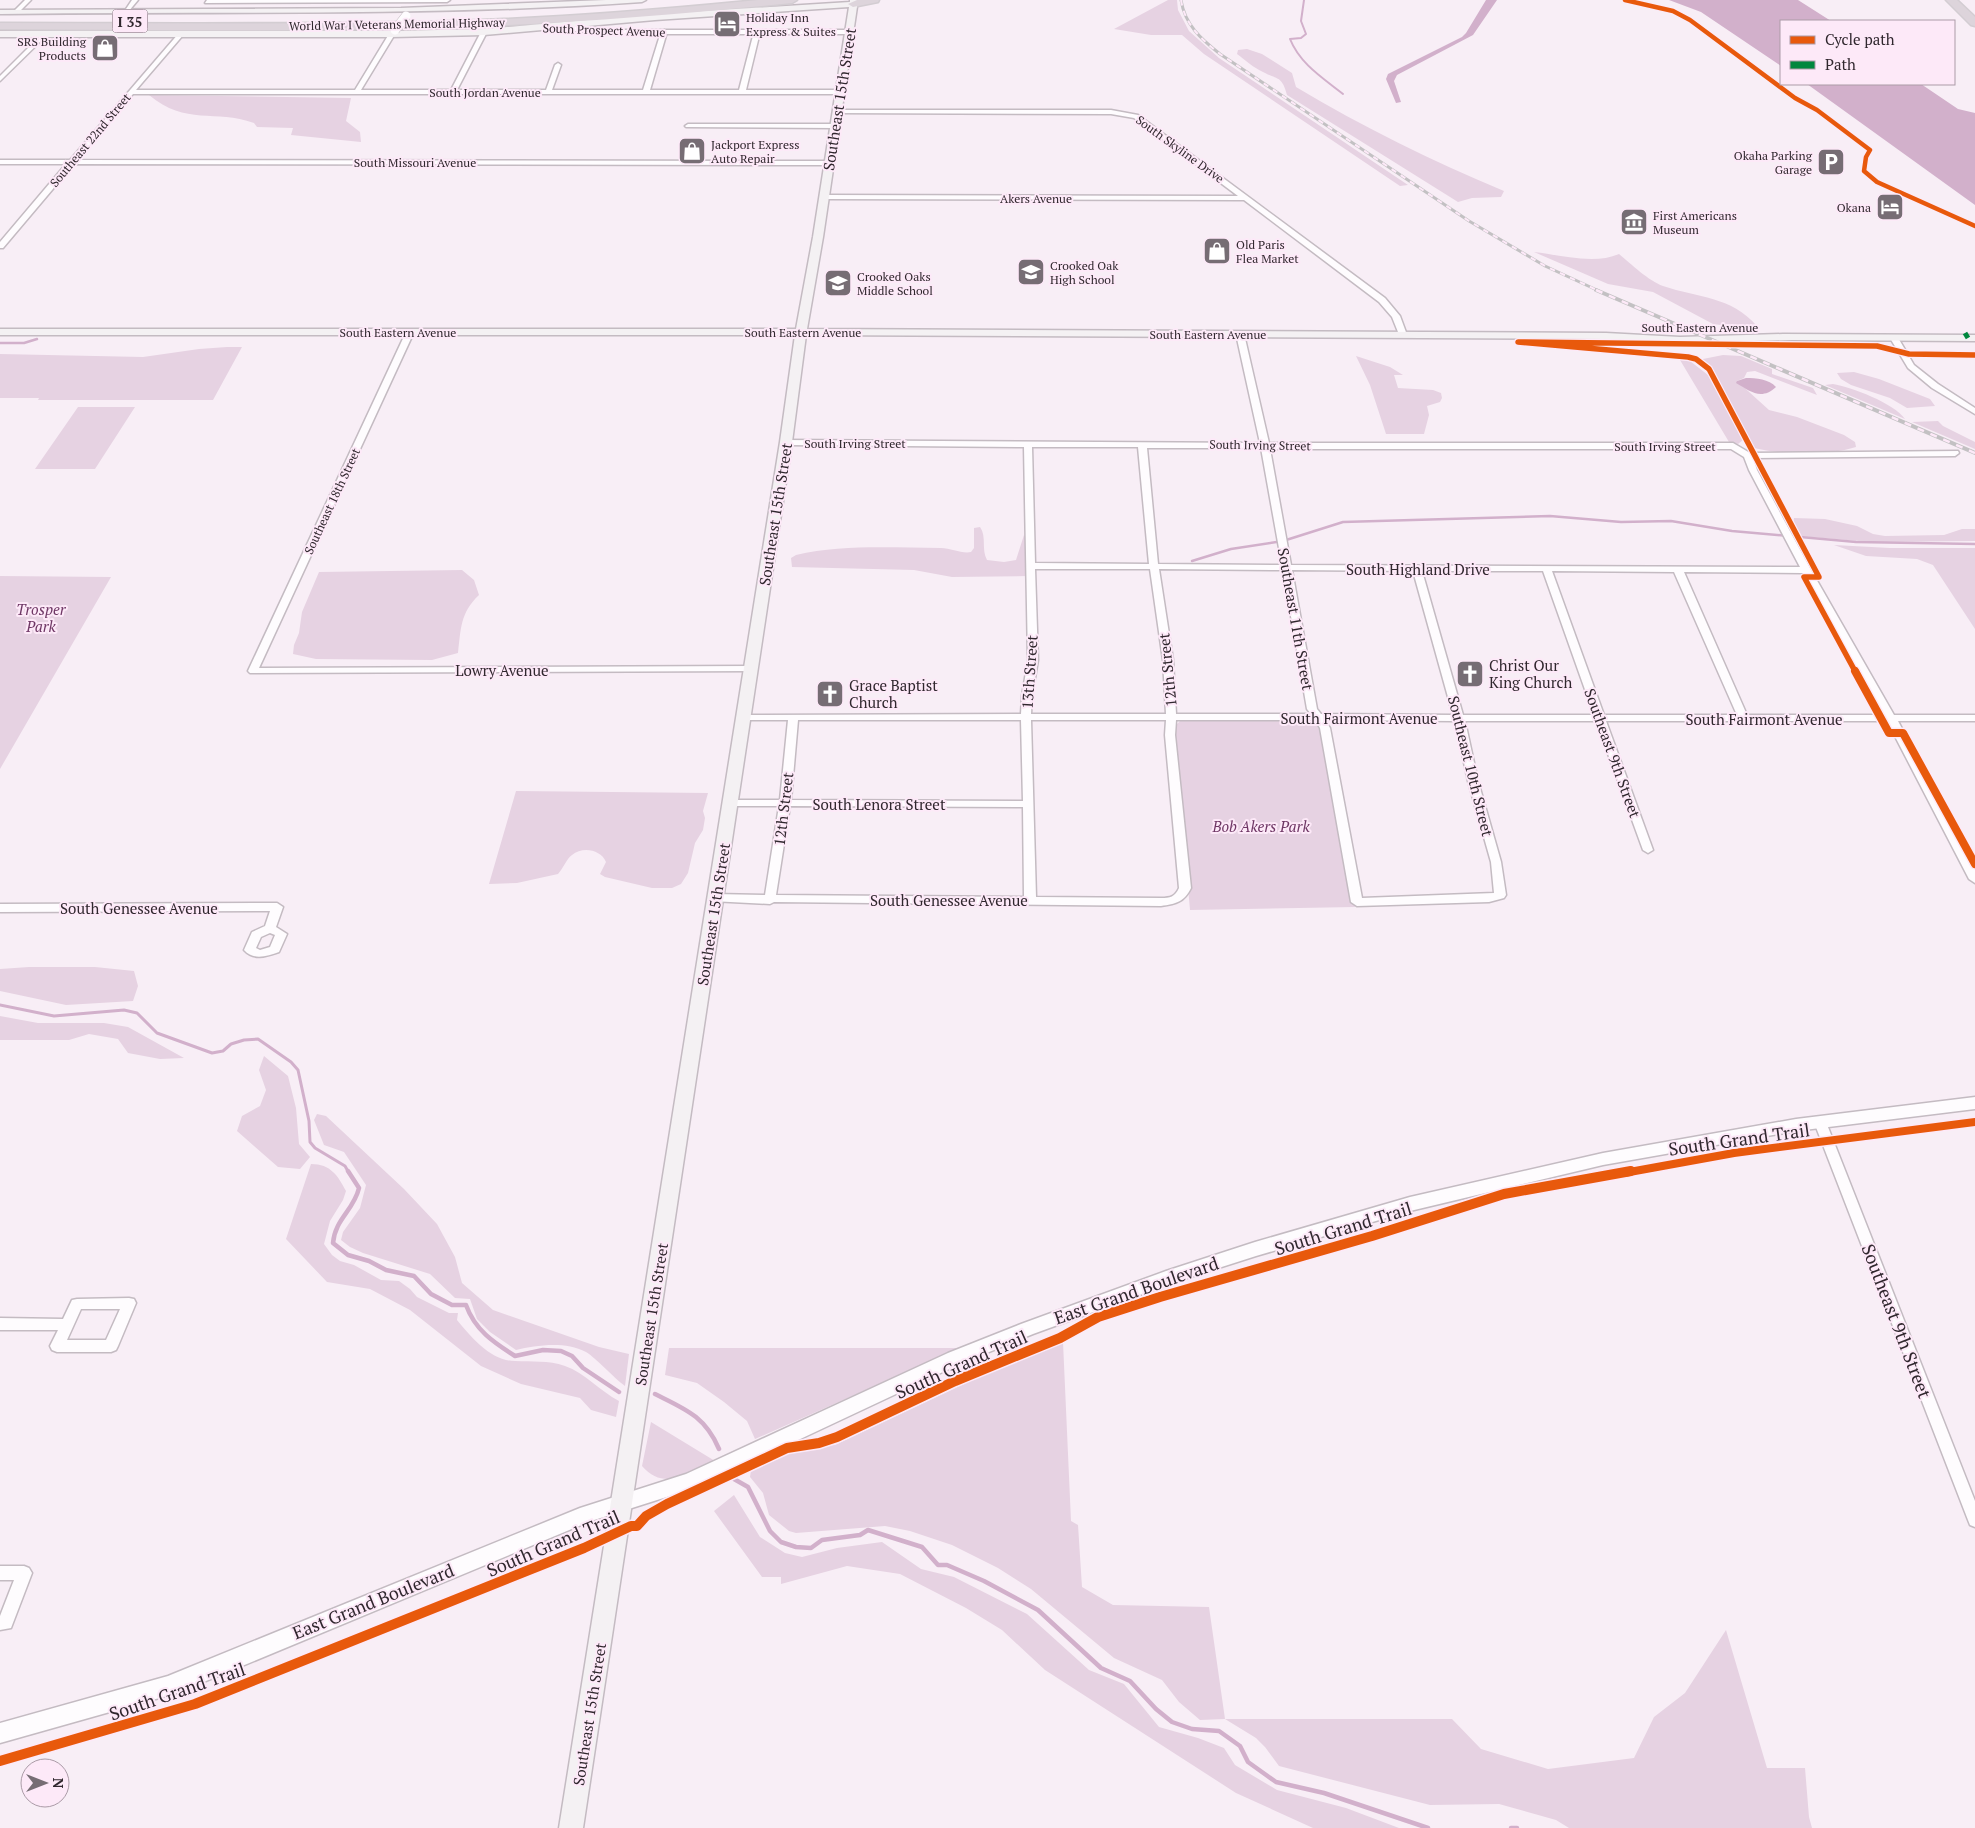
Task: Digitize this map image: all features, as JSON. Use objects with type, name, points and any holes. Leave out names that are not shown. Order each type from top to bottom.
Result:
[{"type":"highway","points":[[511,17],[666,0]]},
{"type":"highway","name":"World War I Veterans Memorial Highway","points":[[0,26],[257,24],[511,17],[633,10],[745,0]]},
{"type":"highway","name":"World War I Veterans Memorial Highway","points":[[0,21],[257,24],[409,17],[605,16],[792,0]]},
{"type":"highway","points":[[854,2],[874,0]]},
{"type":"highway","points":[[1950,0],[1975,23]]},
{"type":"highway","points":[[16,12],[257,24]]},
{"type":"highway","points":[[409,17],[493,27],[654,17]]},
{"type":"highway","points":[[0,34],[257,24]]},
{"type":"main road","points":[[0,12],[200,11],[409,17],[642,0]]},
{"type":"main road","points":[[551,27],[854,2]]},
{"type":"main road","name":"Southeast 15th Street","points":[[571,1828],[744,717],[786,442],[800,332],[830,163],[854,2]]},
{"type":"main road","name":"South Prospect Avenue","points":[[0,34],[484,32],[551,27]]},
{"type":"main road","name":"South Eastern Avenue","points":[[0,332],[1240,334],[1606,336],[1680,340],[1794,337],[1975,338]]},
{"type":"street","points":[[16,12],[28,0]]},
{"type":"street","points":[[126,11],[135,0]]},
{"type":"street","points":[[356,93],[394,32],[409,17],[419,0]]},
{"type":"street","points":[[200,11],[208,1],[447,0]]},
{"type":"street","points":[[615,21],[606,24],[604,28],[619,32]]},
{"type":"street","name":"South Prospect Avenue","points":[[551,27],[619,32],[849,32]]},
{"type":"street","points":[[453,92],[484,32]]},
{"type":"street","points":[[646,92],[664,32]]},
{"type":"street","points":[[742,92],[757,32]]},
{"type":"street","points":[[0,79],[46,33]]},
{"type":"street","name":"Southeast 22nd Street","points":[[1,242],[181,34]]},
{"type":"street","points":[[548,92],[558,65]]},
{"type":"street","name":"South Jordan Avenue","points":[[130,92],[840,92]]},
{"type":"street","name":"South Skyline Drive","points":[[837,112],[1104,112],[1129,114],[1144,121],[1382,300],[1395,314],[1403,335]]},
{"type":"street","points":[[688,126],[835,126]]},
{"type":"street","name":"South Missouri Avenue","points":[[0,162],[830,163]]},
{"type":"street","name":"Akers Avenue","points":[[824,197],[1247,198]]},
{"type":"street","name":"Southeast 18th Street","points":[[253,671],[410,332]]},
{"type":"street","name":"Southeast 11th Street","points":[[1240,334],[1265,446],[1312,708],[1325,728],[1357,902]]},
{"type":"street","points":[[1894,338],[1911,366],[1934,386],[1975,412]]},
{"type":"street","name":"South Irving Street","points":[[786,442],[1265,446],[1733,446],[1748,456]]},
{"type":"street","name":"13th Street","points":[[1028,443],[1033,660],[1027,696],[1026,717],[1030,900]]},
{"type":"street","name":"12th Street","points":[[1142,444],[1172,718],[1170,735],[1184,888],[1181,896]]},
{"type":"street","points":[[1955,453],[1748,456],[1788,537],[1891,718],[1975,879]]},
{"type":"street","name":"South Highland Drive","points":[[1031,566],[1806,570]]},
{"type":"street","name":"Southeast 10th Street","points":[[1357,902],[1489,898],[1500,895],[1496,862],[1473,781],[1459,718],[1417,569]]},
{"type":"street","name":"Southeast 9th Street","points":[[1547,570],[1648,850]]},
{"type":"street","points":[[1678,570],[1744,719]]},
{"type":"street","name":"Lowry Avenue","points":[[253,671],[751,669]]},
{"type":"street","name":"South Fairmont Avenue","points":[[744,717],[1975,718]]},
{"type":"street","name":"12th Street","points":[[770,900],[785,803],[793,717]]},
{"type":"street","name":"South Lenora Street","points":[[730,804],[1028,804]]},
{"type":"street","name":"South Genessee Avenue","points":[[715,898],[770,900],[1161,902],[1173,901],[1181,896]]},
{"type":"street","name":"South Genessee Avenue","points":[[0,908],[278,908],[270,928]]},
{"type":"street","name":"East Grand Boulevard","points":[[0,1732],[169,1686],[587,1514],[691,1481],[955,1358],[1027,1329],[1172,1276],[1255,1249],[1370,1214],[1499,1182],[1679,1144],[1820,1122],[1975,1102]]},
{"type":"street","name":"Southeast 9th Street","points":[[1820,1122],[1975,1520]]},
{"type":"street","points":[[129,1303],[111,1346],[57,1346],[65,1325],[76,1304],[129,1303]]},
{"type":"street","points":[[0,1324],[65,1325]]},
{"type":"street","points":[[0,1573],[24,1573],[4,1624],[0,1623]]},
{"type":"green space","points":[[1168,0],[1177,0],[1178,10],[1189,31],[1219,58],[1408,185],[1400,186],[1204,54],[1182,35],[1151,35],[1114,29]]},
{"type":"green space","points":[[1247,49],[1262,54],[1292,73],[1296,87],[1321,102],[1398,143],[1504,191],[1501,197],[1472,198],[1458,202],[1287,95],[1279,79],[1256,68],[1237,54],[1238,50]]},
{"type":"green space","points":[[149,95],[351,98],[346,121],[360,132],[361,142],[291,135],[293,128],[257,127],[254,123],[240,119],[188,114],[163,105]]},
{"type":"green space","points":[[1534,252],[1588,259],[1599,259],[1619,254],[1658,284],[1725,303],[1747,316],[1757,326],[1743,328],[1713,324],[1653,292],[1608,284]]},
{"type":"green space","points":[[227,347],[242,347],[213,400],[38,400],[39,398],[0,398],[0,354],[143,357]]},
{"type":"green space","points":[[1723,355],[1741,356],[1772,369],[1772,374],[1813,388],[1817,395],[1755,371],[1747,372],[1744,378],[1737,381],[1769,410],[1797,417],[1844,435],[1855,442],[1856,447],[1832,452],[1805,454],[1754,448],[1720,384],[1703,362],[1703,359]]},
{"type":"green space","points":[[1356,356],[1390,367],[1403,375],[1394,375],[1398,388],[1433,390],[1441,393],[1442,398],[1440,402],[1427,406],[1429,415],[1424,434],[1386,434],[1370,385]]},
{"type":"green space","points":[[1680,360],[1690,361],[1708,375],[1743,440],[1738,444],[1729,442]]},
{"type":"green space","points":[[1854,372],[1879,379],[1930,399],[1935,406],[1907,408],[1890,398],[1851,385],[1841,379],[1837,373]]},
{"type":"green space","points":[[1833,384],[1861,392],[1882,402],[1892,407],[1905,419],[1825,385]]},
{"type":"green space","points":[[78,407],[135,407],[95,469],[35,469]]},
{"type":"green space","points":[[1938,421],[1943,426],[1975,442],[1975,449],[1912,422]]},
{"type":"green space","points":[[1794,518],[1825,519],[1857,526],[1873,534],[1885,536],[1944,535],[1962,529],[1975,529],[1975,541],[1871,542],[1798,536],[1793,527]]},
{"type":"green space","points":[[980,527],[987,560],[1004,562],[1016,560],[1024,535],[1027,539],[1028,576],[952,577],[914,570],[792,567],[791,558],[796,555],[832,549],[869,547],[941,548],[971,552],[974,548],[974,528]]},
{"type":"green space","points":[[1834,545],[1890,548],[1975,548],[1975,629],[1933,565],[1917,559],[1866,556]]},
{"type":"green space","points":[[462,570],[474,580],[479,595],[468,608],[465,615],[458,653],[432,660],[316,659],[293,654],[302,612],[319,572]]},
{"type":"green space","name":"Trosper Park","points":[[0,576],[111,577],[0,769]]},
{"type":"green space","name":"Bob Akers Park","points":[[1180,721],[1312,721],[1319,724],[1323,729],[1355,907],[1190,910],[1174,727]]},
{"type":"green space","points":[[516,791],[708,793],[703,811],[705,818],[703,830],[695,843],[688,873],[681,884],[672,888],[652,888],[605,877],[600,874],[606,862],[604,858],[596,852],[586,850],[576,852],[570,856],[558,874],[517,883],[489,884]]},
{"type":"green space","points":[[95,967],[134,971],[138,986],[133,1001],[66,1005],[0,991],[0,969]]},
{"type":"green space","points":[[0,1016],[38,1023],[104,1023],[128,1027],[184,1058],[160,1059],[128,1053],[118,1039],[89,1034],[69,1040],[0,1040]]},
{"type":"green space","points":[[264,1056],[288,1076],[296,1108],[299,1144],[310,1157],[300,1169],[278,1167],[237,1131],[242,1116],[260,1106],[266,1090],[259,1070]]},
{"type":"green space","points":[[317,1114],[326,1116],[404,1189],[437,1224],[455,1257],[462,1283],[493,1310],[599,1347],[629,1354],[625,1386],[586,1352],[569,1346],[551,1345],[516,1350],[490,1332],[477,1319],[470,1299],[455,1298],[430,1274],[363,1253],[341,1240],[343,1232],[360,1208],[366,1185],[344,1152],[324,1145],[314,1120]]},
{"type":"green space","points":[[311,1164],[324,1166],[333,1172],[346,1191],[343,1200],[330,1221],[324,1244],[332,1255],[340,1261],[354,1265],[381,1280],[399,1281],[417,1297],[449,1313],[458,1313],[457,1320],[469,1334],[490,1353],[498,1357],[515,1361],[552,1363],[572,1369],[619,1401],[616,1417],[591,1410],[580,1398],[521,1384],[481,1366],[410,1310],[370,1289],[327,1282],[286,1239]]},
{"type":"green space","points":[[1063,1342],[1071,1521],[1078,1525],[1082,1587],[1113,1605],[1209,1607],[1225,1719],[1200,1720],[1179,1702],[1162,1680],[1114,1658],[1031,1589],[998,1568],[952,1545],[910,1531],[885,1526],[796,1533],[789,1531],[769,1515],[763,1493],[750,1477],[751,1470],[796,1448],[835,1445],[998,1368]]},
{"type":"green space","points":[[669,1348],[960,1348],[755,1439],[747,1421],[724,1402],[697,1383],[665,1375]]},
{"type":"green space","points":[[651,1422],[715,1461],[678,1478],[659,1478],[650,1474],[642,1466]]},
{"type":"green space","points":[[734,1495],[760,1537],[785,1553],[802,1557],[837,1548],[882,1542],[921,1569],[954,1577],[1027,1614],[1089,1670],[1124,1684],[1159,1727],[1198,1738],[1224,1748],[1235,1765],[1277,1790],[1346,1808],[1399,1828],[1313,1828],[1236,1793],[1045,1670],[1002,1630],[966,1608],[900,1574],[847,1566],[781,1584],[781,1577],[762,1577],[714,1511]]},
{"type":"green space","points":[[1726,1630],[1767,1768],[1805,1768],[1809,1817],[1812,1828],[1569,1828],[1556,1820],[1499,1804],[1430,1805],[1279,1766],[1256,1738],[1225,1719],[1452,1719],[1481,1749],[1548,1769],[1634,1758],[1654,1717],[1685,1693]]},
{"type":"shaded area","points":[[1486,0],[1497,0],[1473,35],[1397,75],[1394,81],[1401,102],[1396,103],[1386,79],[1388,74],[1462,37]]},
{"type":"shaded area","points":[[1669,0],[1798,0],[1829,20],[1780,20],[1780,65],[1701,12]]},
{"type":"shaded area","points":[[1808,85],[1922,85],[1958,109],[1975,113],[1975,205]]},
{"type":"shaded area","points":[[1746,378],[1766,381],[1776,387],[1765,393],[1756,393],[1736,383]]},
{"type":"waterway","points":[[1304,0],[1301,21],[1306,34],[1301,38],[1290,39],[1294,48],[1306,63],[1343,94]]},
{"type":"waterway","points":[[0,343],[24,343],[37,339]]},
{"type":"waterway","points":[[1192,561],[1231,549],[1283,541],[1343,522],[1550,516],[1621,522],[1671,521],[1732,531],[1856,542],[1975,544]]},
{"type":"waterway","points":[[0,1005],[54,1016],[124,1010],[137,1013],[157,1033],[212,1053],[223,1051],[231,1044],[244,1040],[258,1039],[291,1062],[298,1070],[309,1121],[310,1142],[315,1148],[345,1166],[349,1173]]},
{"type":"waterway","points":[[348,1171],[359,1188],[357,1196],[337,1227],[333,1243],[348,1255],[369,1261],[386,1270],[414,1276],[431,1294],[452,1305],[466,1305],[474,1322],[486,1335],[515,1356],[543,1350],[561,1351],[572,1356],[583,1368],[619,1392]]},
{"type":"waterway","points":[[655,1394],[685,1409],[701,1421],[719,1449]]},
{"type":"waterway","points":[[734,1479],[748,1487],[770,1531],[781,1542],[796,1547],[811,1548],[822,1540],[860,1535],[868,1530],[922,1547],[938,1565],[947,1565],[984,1581],[1038,1610],[1101,1668],[1130,1681],[1156,1709],[1172,1722],[1192,1729],[1219,1731],[1240,1746],[1248,1762],[1276,1782],[1324,1793],[1428,1828]]},
{"type":"waterway","points":[[1511,1828],[1517,1828]]},
{"type":"railway","points":[[1181,0],[1186,17],[1195,31],[1220,54],[1469,221],[1545,266],[1599,291]]},
{"type":"railway","points":[[1596,290],[1975,453]]},
{"type":"marked path","points":[[1965,333],[1968,338]]},
{"type":"cycle path","points":[[1625,0],[1673,11],[1690,20],[1795,98],[1817,110],[1870,150],[1866,157],[1864,171],[1877,182],[1975,226]]},
{"type":"cycle path","points":[[1975,355],[1909,354],[1877,346],[1518,342],[1688,357],[1696,359],[1709,369],[1819,577],[1804,577],[1889,733],[1903,733],[1975,864]]},
{"type":"cycle path","name":"South Grand Trail","points":[[0,1761],[195,1704],[584,1548],[631,1526],[637,1526],[646,1516],[667,1504],[787,1448],[819,1443],[837,1437],[955,1381],[1060,1338],[1098,1317],[1160,1297],[1372,1236],[1504,1194],[1734,1153],[1975,1122]]},
{"type":"place","name":"Holiday Inn Express & Suites","points":[[727,24]]},
{"type":"place","name":"SRS Building Products","points":[[105,48]]},
{"type":"place","name":"Jackport Express Auto Repair","points":[[692,151]]},
{"type":"place","name":"Okaha Parking Garage","points":[[1831,162]]},
{"type":"place","name":"Okana","points":[[1890,207]]},
{"type":"place","name":"First Americans Museum","points":[[1634,222]]},
{"type":"place","name":"Old Paris Flea Market","points":[[1217,251]]},
{"type":"place","name":"Crooked Oak High School","points":[[1031,272]]},
{"type":"place","name":"Crooked Oaks Middle School","points":[[838,283]]},
{"type":"place","name":"Christ Our King Church","points":[[1470,674]]},
{"type":"place","name":"Grace Baptist Church","points":[[830,694]]}]
